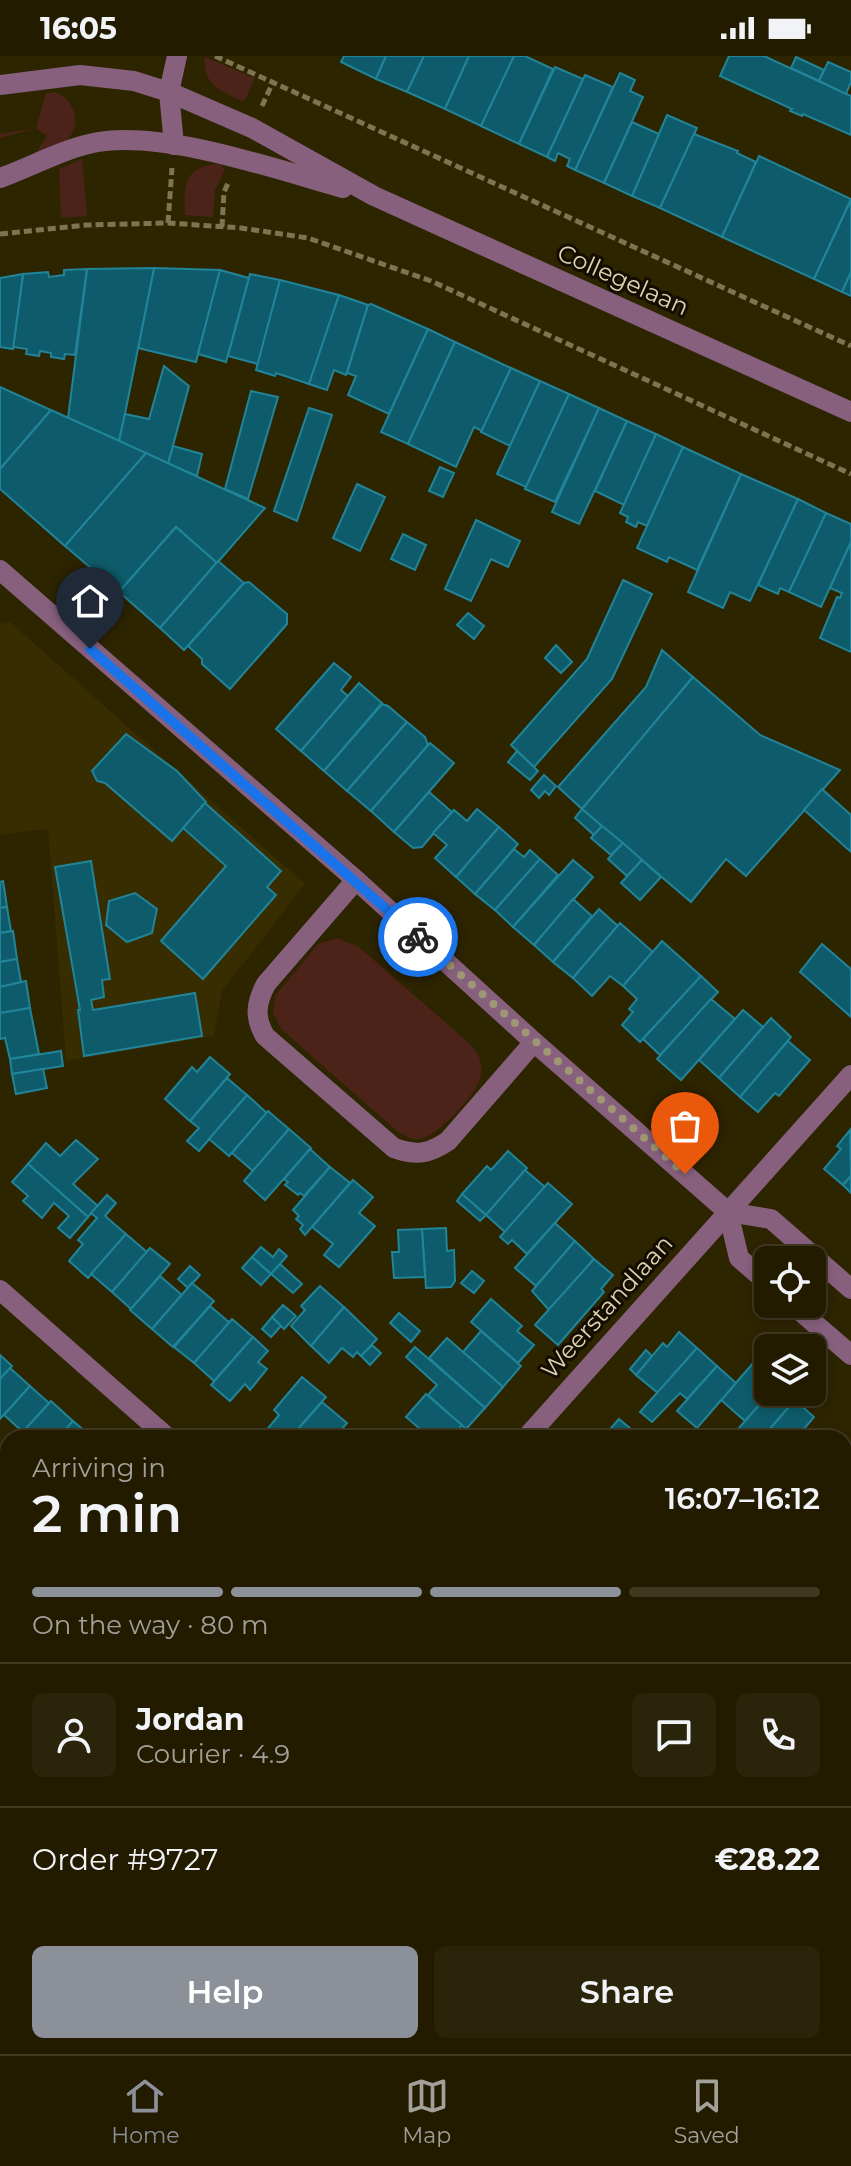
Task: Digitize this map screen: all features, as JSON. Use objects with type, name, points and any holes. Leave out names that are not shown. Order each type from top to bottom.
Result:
[{"type":"street","points":[[174,145],[169,92],[177,56]]},
{"type":"street","name":"Collegelaan","points":[[0,85],[80,75],[134,81],[169,92],[252,128],[374,196],[851,412]]},
{"type":"street","name":"Collegelaan","points":[[0,178],[93,143],[118,140],[174,145],[239,159],[374,196]]},
{"type":"street","points":[[0,570],[356,880],[728,1212],[771,1219],[851,1289]]},
{"type":"street","points":[[356,880],[266,984],[258,998],[256,1012],[265,1036],[394,1148],[409,1153],[423,1153],[448,1141],[534,1042]]},
{"type":"street","name":"Weerstandlaan","points":[[533,1430],[851,1075]]},
{"type":"street","points":[[728,1212],[739,1258],[754,1271]]},
{"type":"street","points":[[0,1290],[159,1430]]},
{"type":"street","points":[[808,1318],[851,1355]]},
{"type":"path","points":[[215,56],[851,346]]},
{"type":"path","points":[[168,223],[174,145]]},
{"type":"path","points":[[0,234],[87,225],[168,223],[241,228],[308,238],[431,281],[851,474]]},
{"type":"shaded area","points":[[205,57],[255,78],[244,102],[215,86],[206,74]]},
{"type":"shaded area","points":[[55,92],[69,102],[75,124],[69,138],[36,153],[47,136],[36,128],[46,93]]},
{"type":"shaded area","points":[[36,128],[0,138],[0,134]]},
{"type":"shaded area","points":[[82,159],[87,216],[61,218],[59,169]]},
{"type":"shaded area","points":[[220,164],[225,169],[215,190],[213,217],[185,215],[186,186],[192,173]]},
{"type":"shaded area","points":[[10,622],[305,884],[222,991],[214,1036],[66,1061],[48,829],[0,835],[0,624]]},
{"type":"shaded area","points":[[337,938],[359,947],[470,1044],[478,1055],[481,1073],[477,1085],[455,1114],[428,1136],[414,1139],[397,1131],[281,1029],[273,1013],[275,996],[318,944]]},
{"type":"building","points":[[344,56],[386,56],[376,79],[341,62]]},
{"type":"building","points":[[386,56],[424,56],[407,92],[376,79]]},
{"type":"building","points":[[424,56],[469,56],[445,109],[407,92]]},
{"type":"building","points":[[469,56],[514,56],[481,126],[445,109]]},
{"type":"building","points":[[514,56],[525,56],[553,69],[519,144],[481,126]]},
{"type":"building","points":[[729,56],[764,56],[851,96],[851,135],[790,111],[792,109],[720,76]]},
{"type":"building","points":[[796,57],[824,70],[819,81],[791,68]]},
{"type":"building","points":[[828,62],[851,72],[846,94],[819,81]]},
{"type":"building","points":[[555,67],[583,79],[547,157],[519,144]]},
{"type":"building","points":[[620,73],[635,80],[630,91],[643,97],[604,183],[575,170]]},
{"type":"building","points":[[585,75],[613,87],[575,170],[567,166],[570,159],[558,153],[555,161],[547,157]]},
{"type":"building","points":[[667,115],[697,128],[660,208],[632,196]]},
{"type":"building","points":[[632,122],[659,134],[632,196],[604,183]]},
{"type":"building","points":[[694,134],[738,151],[756,162],[722,237],[660,208]]},
{"type":"building","points":[[759,156],[851,199],[814,279],[722,237]]},
{"type":"building","points":[[851,200],[851,272],[842,292],[814,279]]},
{"type":"building","points":[[154,268],[220,270],[196,362],[138,348]]},
{"type":"building","points":[[154,268],[119,441],[68,418],[87,269]]},
{"type":"building","points":[[87,269],[75,355],[65,354],[64,359],[40,351],[39,356],[26,354],[27,349],[13,347],[23,274],[48,272],[49,277],[64,275],[64,270]]},
{"type":"building","points":[[220,270],[249,278],[226,362],[198,354]]},
{"type":"building","points":[[851,272],[851,296],[842,292]]},
{"type":"building","points":[[23,274],[13,349],[0,347],[0,278]]},
{"type":"building","points":[[250,274],[280,280],[258,364],[228,356]]},
{"type":"building","points":[[280,280],[339,295],[309,384],[256,370]]},
{"type":"building","points":[[339,295],[368,305],[346,375],[334,370],[327,390],[309,384]]},
{"type":"building","points":[[368,305],[428,329],[389,414],[348,395],[356,376],[347,373]]},
{"type":"building","points":[[428,329],[455,342],[408,444],[381,432]]},
{"type":"building","points":[[455,342],[511,368],[482,431],[474,427],[456,467],[408,444]]},
{"type":"building","points":[[164,366],[189,386],[168,464],[119,441],[125,414],[149,419]]},
{"type":"building","points":[[511,368],[540,381],[510,446],[481,432]]},
{"type":"building","points":[[540,381],[569,394],[526,487],[497,474]]},
{"type":"building","points":[[0,387],[51,410],[0,469]]},
{"type":"building","points":[[251,391],[278,397],[248,499],[225,489]]},
{"type":"building","points":[[569,394],[599,408],[555,502],[525,489]]},
{"type":"building","points":[[309,408],[332,415],[297,521],[274,511]]},
{"type":"building","points":[[599,408],[627,421],[579,524],[552,512]]},
{"type":"building","points":[[51,410],[146,453],[65,546],[0,489],[0,469]]},
{"type":"building","points":[[627,421],[656,434],[624,505],[595,491]]},
{"type":"building","points":[[656,434],[683,447],[647,526],[638,522],[636,527],[626,522],[628,517],[620,513]]},
{"type":"building","points":[[173,446],[202,454],[197,476],[168,464]]},
{"type":"building","points":[[683,447],[741,474],[697,570],[669,557],[667,562],[637,548]]},
{"type":"building","points":[[146,453],[265,508],[217,563],[176,527],[119,592],[65,546]]},
{"type":"building","points":[[440,467],[454,473],[443,497],[429,491]]},
{"type":"building","points":[[741,474],[798,499],[750,601],[730,592],[723,608],[688,592]]},
{"type":"building","points":[[357,484],[385,497],[360,551],[333,538]]},
{"type":"building","points":[[798,499],[826,513],[789,592],[780,588],[778,594],[758,585]]},
{"type":"building","points":[[826,513],[851,524],[851,542],[821,607],[789,592]]},
{"type":"building","points":[[476,520],[520,541],[508,567],[491,559],[471,601],[445,589]]},
{"type":"building","points":[[176,527],[217,563],[160,628],[119,592]]},
{"type":"building","points":[[403,534],[426,545],[415,570],[391,559]]},
{"type":"building","points":[[851,542],[851,652],[820,638],[837,597],[840,598],[842,593],[830,588]]},
{"type":"building","points":[[218,561],[244,583],[184,650],[160,628]]},
{"type":"building","points":[[623,580],[652,594],[612,679],[534,767],[511,745],[587,659]]},
{"type":"building","points":[[249,582],[287,614],[287,624],[230,689],[202,664],[202,659],[188,646],[244,583]]},
{"type":"building","points":[[468,613],[484,626],[474,639],[457,625]]},
{"type":"building","points":[[556,645],[572,662],[561,673],[545,658]]},
{"type":"building","points":[[662,650],[693,677],[582,809],[558,787],[646,687]]},
{"type":"building","points":[[334,663],[351,677],[341,690],[348,696],[301,751],[276,729]]},
{"type":"building","points":[[693,677],[760,735],[840,770],[746,876],[726,859],[691,902],[582,809]]},
{"type":"building","points":[[359,683],[382,703],[324,771],[301,751]]},
{"type":"building","points":[[382,704],[407,722],[347,791],[324,771]]},
{"type":"building","points":[[407,722],[425,737],[428,745],[371,811],[347,791]]},
{"type":"building","points":[[126,734],[177,771],[206,802],[172,841],[105,783],[97,781],[92,771]]},
{"type":"building","points":[[430,743],[454,763],[394,832],[371,811]]},
{"type":"building","points":[[517,751],[538,771],[530,780],[508,762]]},
{"type":"building","points":[[544,775],[556,786],[549,795],[545,791],[539,798],[531,790]]},
{"type":"building","points":[[822,789],[851,815],[851,852],[804,810]]},
{"type":"building","points":[[429,792],[452,812],[422,847],[413,848],[394,832]]},
{"type":"building","points":[[205,803],[281,871],[267,887],[276,895],[203,979],[161,941],[226,866],[183,828]]},
{"type":"building","points":[[477,809],[499,827],[456,877],[435,858],[447,845],[433,833],[454,810],[467,821]]},
{"type":"building","points":[[582,809],[602,826],[594,835],[575,818]]},
{"type":"building","points":[[602,826],[623,843],[611,855],[591,838]]},
{"type":"building","points":[[499,827],[518,844],[475,894],[456,877]]},
{"type":"building","points":[[623,843],[642,860],[627,876],[608,859]]},
{"type":"building","points":[[514,849],[524,857],[530,850],[540,859],[495,910],[475,894]]},
{"type":"building","points":[[540,859],[558,875],[513,927],[495,910]]},
{"type":"building","points":[[573,860],[593,877],[534,945],[513,927]]},
{"type":"building","points":[[642,860],[661,877],[640,900],[621,883]]},
{"type":"building","points":[[91,861],[110,979],[102,980],[104,997],[91,1000],[93,1010],[195,993],[202,1036],[84,1056],[80,1010],[55,867]]},
{"type":"building","points":[[3,881],[7,907],[0,908],[0,882]]},
{"type":"building","points":[[135,893],[157,909],[152,933],[127,942],[106,925],[109,901]]},
{"type":"building","points":[[573,899],[592,916],[553,962],[534,945]]},
{"type":"building","points":[[7,907],[11,931],[0,933],[0,908]]},
{"type":"building","points":[[599,909],[618,926],[573,978],[553,962]]},
{"type":"building","points":[[620,923],[653,952],[623,986],[610,976],[592,996],[573,978]]},
{"type":"building","points":[[13,931],[17,959],[0,962],[0,933]]},
{"type":"building","points":[[662,941],[701,976],[640,1042],[622,1025],[633,1012],[629,1009],[637,999],[623,986]]},
{"type":"building","points":[[822,944],[851,969],[851,1017],[800,972]]},
{"type":"building","points":[[17,959],[21,982],[0,987],[0,962]]},
{"type":"building","points":[[701,976],[718,992],[660,1055],[643,1039]]},
{"type":"building","points":[[26,981],[30,1008],[0,1013],[0,987]]},
{"type":"building","points":[[711,999],[735,1019],[681,1080],[657,1059]]},
{"type":"building","points":[[30,1008],[39,1054],[10,1059],[5,1038],[0,1039],[0,1013]]},
{"type":"building","points":[[743,1010],[763,1027],[719,1078],[699,1060]]},
{"type":"building","points":[[771,1018],[791,1037],[740,1097],[719,1078]]},
{"type":"building","points":[[788,1041],[810,1060],[779,1096],[775,1093],[758,1112],[740,1097]]},
{"type":"building","points":[[61,1051],[63,1066],[12,1074],[10,1059]]},
{"type":"building","points":[[210,1057],[230,1074],[190,1121],[165,1099],[192,1067],[197,1072]]},
{"type":"building","points":[[43,1069],[47,1088],[16,1094],[12,1074]]},
{"type":"building","points":[[227,1078],[247,1095],[199,1151],[187,1141],[199,1128],[190,1121]]},
{"type":"building","points":[[247,1095],[267,1113],[229,1156],[209,1139]]},
{"type":"building","points":[[268,1111],[289,1129],[253,1171],[232,1153]]},
{"type":"building","points":[[289,1129],[311,1148],[265,1200],[244,1181]]},
{"type":"building","points":[[850,1130],[851,1176],[843,1185],[824,1169],[841,1149],[837,1146]]},
{"type":"building","points":[[76,1140],[98,1159],[73,1184],[98,1206],[88,1217],[28,1164],[46,1143],[60,1156]]},
{"type":"building","points":[[310,1149],[330,1167],[304,1196],[298,1195],[285,1185],[288,1182],[284,1179]]},
{"type":"building","points":[[508,1151],[527,1168],[486,1215],[462,1194],[487,1166],[491,1170]]},
{"type":"building","points":[[28,1164],[88,1217],[70,1238],[58,1228],[69,1216],[54,1203],[42,1218],[23,1201],[28,1196],[12,1182]]},
{"type":"building","points":[[330,1167],[350,1183],[305,1235],[300,1229],[303,1225],[296,1219],[299,1216],[293,1210]]},
{"type":"building","points":[[525,1170],[545,1187],[505,1232],[486,1215]]},
{"type":"building","points":[[851,1176],[851,1193],[843,1185]]},
{"type":"building","points":[[353,1180],[373,1197],[359,1213],[375,1226],[339,1267],[324,1255],[333,1244],[312,1227]]},
{"type":"building","points":[[548,1183],[572,1204],[527,1254],[512,1240],[508,1244],[500,1237]]},
{"type":"building","points":[[462,1194],[486,1215],[480,1221],[457,1201]]},
{"type":"building","points":[[107,1195],[116,1203],[105,1216],[126,1234],[88,1278],[69,1261],[83,1244],[78,1240],[97,1218],[91,1213]]},
{"type":"building","points":[[555,1223],[575,1241],[536,1286],[515,1268]]},
{"type":"building","points":[[446,1228],[447,1251],[454,1250],[455,1281],[451,1287],[426,1288],[422,1229]]},
{"type":"building","points":[[422,1229],[425,1277],[394,1278],[392,1252],[399,1252],[398,1230]]},
{"type":"building","points":[[126,1234],[147,1252],[112,1292],[91,1274]]},
{"type":"building","points":[[575,1241],[594,1259],[549,1310],[532,1291]]},
{"type":"building","points":[[261,1247],[273,1257],[279,1249],[287,1256],[271,1274],[252,1257]]},
{"type":"building","points":[[150,1248],[170,1264],[131,1309],[112,1292]]},
{"type":"building","points":[[252,1257],[271,1274],[261,1285],[242,1268]]},
{"type":"building","points":[[594,1259],[613,1275],[601,1289],[604,1292],[558,1345],[535,1325]]},
{"type":"building","points":[[280,1264],[302,1284],[293,1293],[271,1274]]},
{"type":"building","points":[[190,1266],[200,1275],[188,1288],[178,1279]]},
{"type":"building","points":[[472,1271],[484,1281],[474,1293],[461,1283]]},
{"type":"building","points":[[160,1276],[182,1295],[152,1329],[130,1310]]},
{"type":"building","points":[[192,1283],[214,1301],[173,1347],[152,1329]]},
{"type":"building","points":[[320,1286],[344,1307],[311,1346],[291,1326],[305,1310],[301,1306]]},
{"type":"building","points":[[491,1299],[522,1326],[517,1331],[534,1345],[518,1363],[471,1322]]},
{"type":"building","points":[[283,1305],[296,1316],[284,1329],[272,1317]]},
{"type":"building","points":[[210,1306],[230,1323],[194,1363],[174,1347]]},
{"type":"building","points":[[344,1307],[377,1339],[361,1356],[357,1352],[353,1357],[342,1348],[329,1363],[311,1346]]},
{"type":"building","points":[[399,1313],[420,1331],[411,1342],[390,1323]]},
{"type":"building","points":[[272,1317],[281,1326],[271,1337],[262,1329]]},
{"type":"building","points":[[232,1319],[253,1337],[214,1381],[194,1363]]},
{"type":"building","points":[[481,1331],[521,1366],[503,1387],[463,1352]]},
{"type":"building","points":[[679,1332],[697,1348],[658,1393],[636,1375],[663,1343],[667,1347]]},
{"type":"building","points":[[253,1337],[268,1351],[258,1362],[267,1369],[250,1390],[245,1384],[230,1401],[211,1385]]},
{"type":"building","points":[[447,1338],[503,1387],[485,1408],[429,1358]]},
{"type":"building","points":[[372,1345],[381,1353],[370,1365],[361,1356]]},
{"type":"building","points":[[415,1347],[485,1408],[466,1429],[428,1395],[437,1385],[406,1357]]},
{"type":"building","points":[[697,1348],[717,1366],[687,1399],[680,1393],[652,1422],[640,1412]]},
{"type":"building","points":[[646,1350],[652,1356],[636,1375],[630,1369]]},
{"type":"building","points":[[0,1355],[12,1366],[0,1379]]},
{"type":"building","points":[[754,1362],[754,1406],[758,1406],[745,1421],[721,1400]]},
{"type":"building","points":[[717,1366],[736,1383],[697,1428],[677,1411]]},
{"type":"building","points":[[10,1368],[30,1386],[0,1419],[0,1379]]},
{"type":"building","points":[[302,1377],[326,1397],[297,1430],[267,1430],[279,1415],[274,1410]]},
{"type":"building","points":[[30,1386],[49,1403],[25,1430],[4,1415]]},
{"type":"building","points":[[426,1394],[462,1425],[458,1430],[421,1430],[406,1417]]},
{"type":"building","points":[[51,1401],[73,1421],[65,1430],[25,1430]]},
{"type":"building","points":[[322,1402],[347,1423],[341,1430],[297,1430]]},
{"type":"building","points":[[759,1406],[789,1406],[769,1430],[737,1430]]},
{"type":"building","points":[[790,1406],[802,1406],[814,1417],[803,1430],[769,1430]]},
{"type":"building","points":[[619,1419],[632,1430],[609,1430]]},
{"type":"building","points":[[73,1421],[84,1430],[65,1430]]},
{"type":"way so far","points":[[418,937],[685,1174]]},
{"type":"route","points":[[90,649],[418,937]]}]
